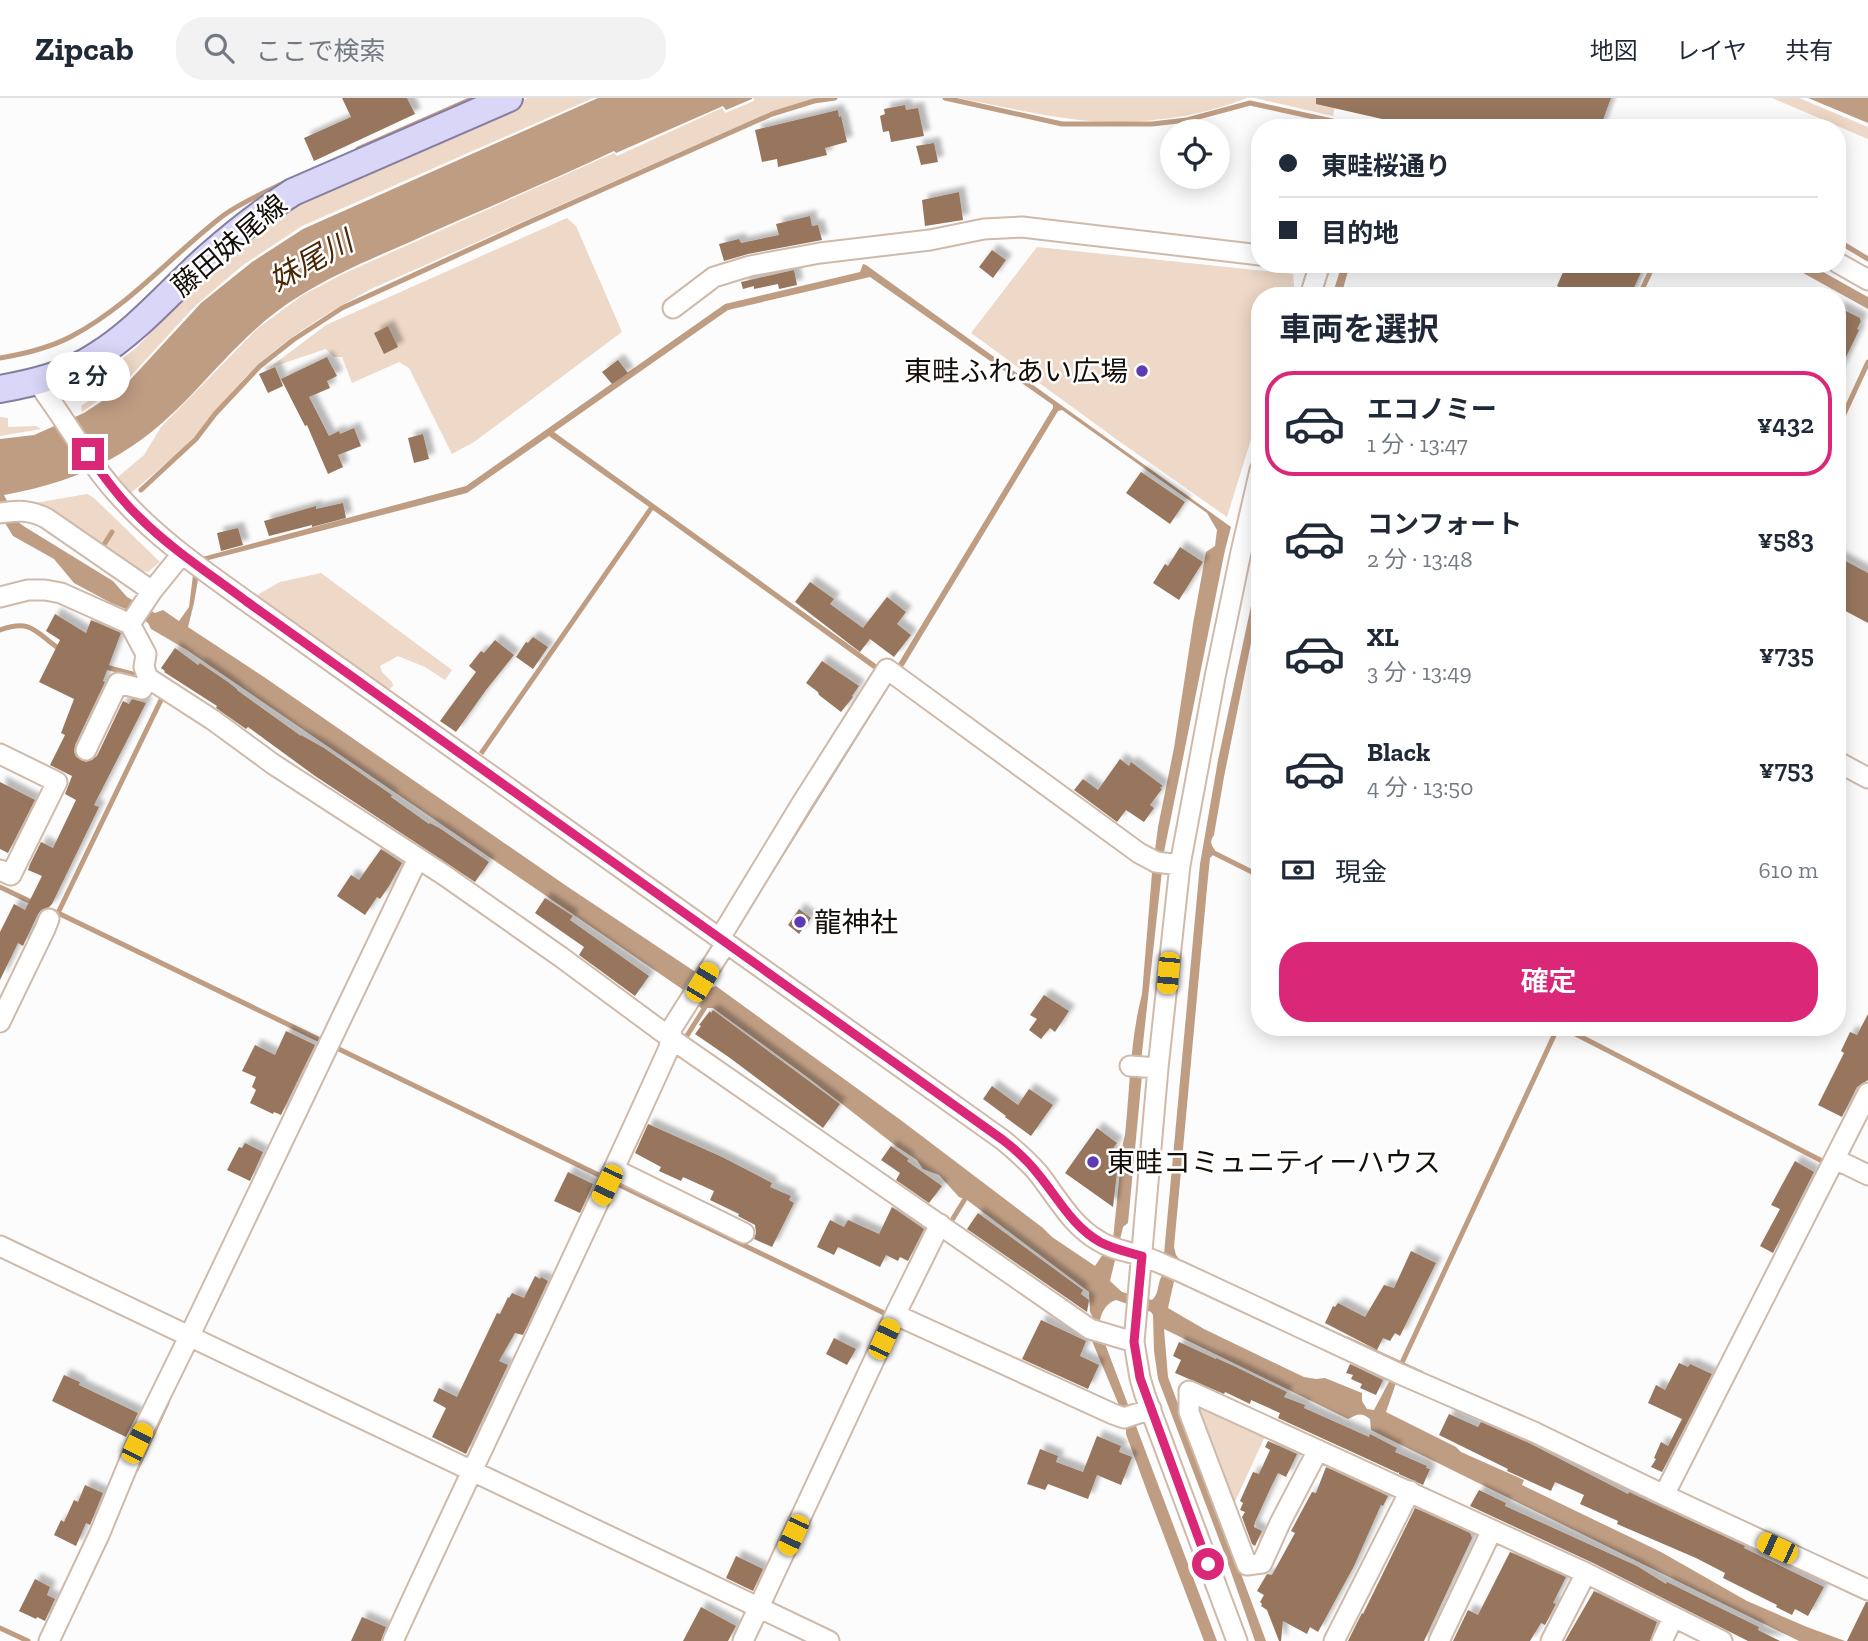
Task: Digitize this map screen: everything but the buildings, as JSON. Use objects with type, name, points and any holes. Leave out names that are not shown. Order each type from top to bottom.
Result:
[{"type":"main road","name":"藤田妹尾線","points":[[0,390],[37,382],[94,358],[148,314],[209,256],[267,208],[293,192],[509,98]]},
{"type":"street","points":[[673,308],[714,277],[750,266],[820,253],[930,240],[984,229],[1022,227],[1251,254]]},
{"type":"street","points":[[1846,268],[1868,281]]},
{"type":"street","points":[[37,382],[103,476],[140,518],[182,554],[1003,1140],[1023,1156],[1063,1208],[1083,1229],[1110,1247],[1171,1268],[1396,1372],[1667,1490],[1868,1590]]},
{"type":"street","points":[[1237,1641],[1140,1378],[1134,1342],[1142,1256],[1145,1067],[1166,864],[1218,665],[1251,509]]},
{"type":"street","points":[[0,513],[18,510],[33,512],[46,518],[140,608],[146,654],[144,667],[148,678],[273,764],[418,858],[561,957],[677,1043],[1098,1331],[1134,1342]]},
{"type":"street","points":[[140,608],[182,554]]},
{"type":"street","points":[[0,597],[28,590],[45,590],[140,608]]},
{"type":"street","points":[[677,1043],[672,1028],[699,987],[802,803],[889,674],[1139,853],[1166,864]]},
{"type":"street","points":[[86,750],[118,683],[142,689],[148,678]]},
{"type":"street","points":[[0,754],[57,782],[11,875],[0,870]]},
{"type":"street","points":[[1846,766],[1868,778]]},
{"type":"street","points":[[49,1641],[99,1535],[137,1443],[194,1339],[329,1043],[418,858]]},
{"type":"street","points":[[0,1022],[49,919]]},
{"type":"street","points":[[393,1641],[476,1474],[615,1175],[669,1048],[677,1043]]},
{"type":"street","points":[[1667,1490],[1836,1163],[1868,1093]]},
{"type":"street","points":[[1836,1163],[1868,1175]]},
{"type":"street","points":[[615,1175],[744,1233]]},
{"type":"street","points":[[743,1641],[763,1610],[945,1227]]},
{"type":"street","points":[[0,1245],[829,1641]]},
{"type":"street","points":[[900,1317],[1113,1414],[1124,1418],[1151,1409]]},
{"type":"street","points":[[1318,1450],[1262,1563],[1247,1565],[1189,1412],[1189,1391],[1409,1491],[1586,1573],[1723,1641]]},
{"type":"street","points":[[1334,1641],[1409,1491]]},
{"type":"street","points":[[1439,1641],[1493,1530]]},
{"type":"street","points":[[1551,1641],[1586,1573]]},
{"type":"street","points":[[1662,1641],[1673,1618]]},
{"type":"shaded area","points":[[528,98],[593,98],[302,226],[243,265],[195,306],[128,379],[82,412],[81,406],[103,391],[98,378],[137,347],[227,257],[272,225],[288,201]]},
{"type":"shaded area","points":[[754,98],[818,98],[770,112],[371,289],[315,322],[263,360],[199,432],[131,493],[118,477],[144,455],[161,427],[258,328],[303,295],[345,273],[614,153],[617,156],[722,108],[725,113],[754,101]]},
{"type":"shaded area","points":[[958,98],[1247,98],[1205,111],[1160,119],[1114,122],[1057,117]]},
{"type":"shaded area","points":[[1255,98],[1337,98],[1333,116]]},
{"type":"shaded area","points":[[1772,98],[1799,98],[1868,127],[1868,139],[1846,130],[1846,119],[1821,119]]},
{"type":"shaded area","points":[[567,218],[576,226],[622,332],[474,442],[452,454],[409,368],[399,362],[352,383],[342,357],[334,357],[326,349],[269,368],[326,325]]},
{"type":"shaded area","name":"東畦ふれあい広場","points":[[1037,247],[1251,270],[1251,273],[1293,274],[1294,287],[1251,287],[1251,439],[1227,517],[971,333]]},
{"type":"shaded area","points":[[0,417],[8,418],[8,427],[36,426],[41,429],[0,436]]},
{"type":"shaded area","points":[[87,494],[160,562],[148,572],[135,570],[35,503]]},
{"type":"shaded area","points":[[321,573],[452,670],[445,680],[425,667],[398,656],[380,666],[392,682],[393,686],[388,690],[257,595],[280,582]]},
{"type":"shaded area","points":[[1204,1404],[1267,1432],[1232,1508],[1194,1415]]},
{"type":"water","name":"妹尾川","points":[[598,98],[752,98],[726,110],[723,106],[616,153],[614,151],[368,260],[314,287],[258,327],[174,412],[131,447],[85,472],[33,489],[4,495],[18,522],[113,581],[127,597],[155,613],[163,610],[179,621],[189,607],[195,559],[466,486],[725,304],[860,272],[863,264],[866,265],[1231,527],[1164,852],[1140,1071],[1142,1075],[1128,1223],[1123,1227],[1110,1281],[1122,1292],[1152,1300],[1165,1272],[1164,1254],[1200,864],[1218,760],[1251,606],[1251,643],[1211,841],[1215,850],[1210,858],[1174,1247],[1179,1259],[1168,1308],[1204,1329],[1304,1377],[1325,1378],[1362,1393],[1362,1401],[1367,1409],[1374,1410],[1392,1376],[1397,1380],[1386,1412],[1461,1452],[1524,1480],[1522,1485],[1661,1552],[1747,1601],[1845,1641],[1799,1641],[1371,1430],[1370,1419],[1364,1415],[1348,1419],[1164,1329],[1168,1377],[1266,1641],[1255,1641],[1158,1379],[1153,1315],[1116,1300],[1104,1310],[1098,1336],[1104,1341],[1217,1641],[1204,1641],[1126,1434],[1126,1422],[1092,1341],[1089,1292],[967,1200],[959,1197],[939,1175],[923,1169],[917,1160],[713,1008],[701,1008],[699,1002],[682,989],[187,650],[151,629],[148,623],[74,583],[54,559],[13,536],[0,515],[0,439],[34,435],[84,413],[105,399],[130,380],[201,303],[252,262],[303,229]],"holes":[[[870,277],[1053,405],[898,664],[887,672],[554,432],[728,310]],[[1062,410],[1207,513],[1217,530],[1215,546],[1206,552],[1153,866],[895,671],[903,667],[1058,411]],[[549,436],[649,507],[479,752],[483,755],[653,510],[886,678],[733,925],[739,927],[892,682],[1152,873],[1142,994],[1133,1046],[1113,1239],[1095,1266],[1052,1237],[902,1121],[716,986],[709,989],[697,982],[697,973],[188,627],[201,562],[467,493]]]},
{"type":"water","points":[[1808,98],[1868,98],[1868,123]]},
{"type":"water","points":[[1339,273],[1347,273],[1344,287],[1335,287]]},
{"type":"water","points":[[1803,273],[1825,273],[1868,297],[1868,309],[1846,297],[1846,287],[1828,287]]},
{"type":"waterway","points":[[358,149],[474,98]]},
{"type":"waterway","points":[[141,490],[196,439],[215,414],[260,366],[293,340],[342,308],[772,114],[814,101],[835,98]]},
{"type":"waterway","points":[[945,98],[1062,124],[1152,124],[1187,120],[1250,103],[1323,119]]},
{"type":"waterway","points":[[0,358],[55,344],[93,324],[132,295],[224,215],[286,182]]},
{"type":"waterway","points":[[1846,246],[1868,259]]},
{"type":"waterway","points":[[1643,287],[1650,273]]},
{"type":"waterway","points":[[1846,410],[1868,362]]},
{"type":"waterway","points":[[105,543],[112,532]]},
{"type":"waterway","points":[[0,630],[27,627],[61,650]]},
{"type":"waterway","points":[[102,666],[136,675]]},
{"type":"waterway","points":[[58,913],[162,698]]},
{"type":"waterway","points":[[1210,851],[1251,872]]},
{"type":"waterway","points":[[0,887],[886,1314]]},
{"type":"waterway","points":[[683,1042],[707,1004]]},
{"type":"waterway","points":[[1400,1367],[1554,1036]]},
{"type":"waterway","points":[[1579,1036],[1826,1163]]},
{"type":"waterway","points":[[949,1225],[968,1194]]},
{"type":"waterway","points":[[1347,1339],[1421,1373]]},
{"type":"waterway","points":[[136,1470],[167,1403]]},
{"type":"waterway","points":[[0,1628],[28,1641]]},
{"type":"place","name":"東畦ふれあい広場","points":[[1142,371]]},
{"type":"place","name":"龍神社","points":[[800,922]]},
{"type":"place","name":"東畦コミュニティーハウス","points":[[1093,1162]]},
{"type":"route","points":[[88,454],[121,498],[182,554],[1003,1140],[1023,1156],[1063,1208],[1098,1241],[1142,1256],[1134,1342],[1136,1361],[1145,1395],[1208,1564]]}]
